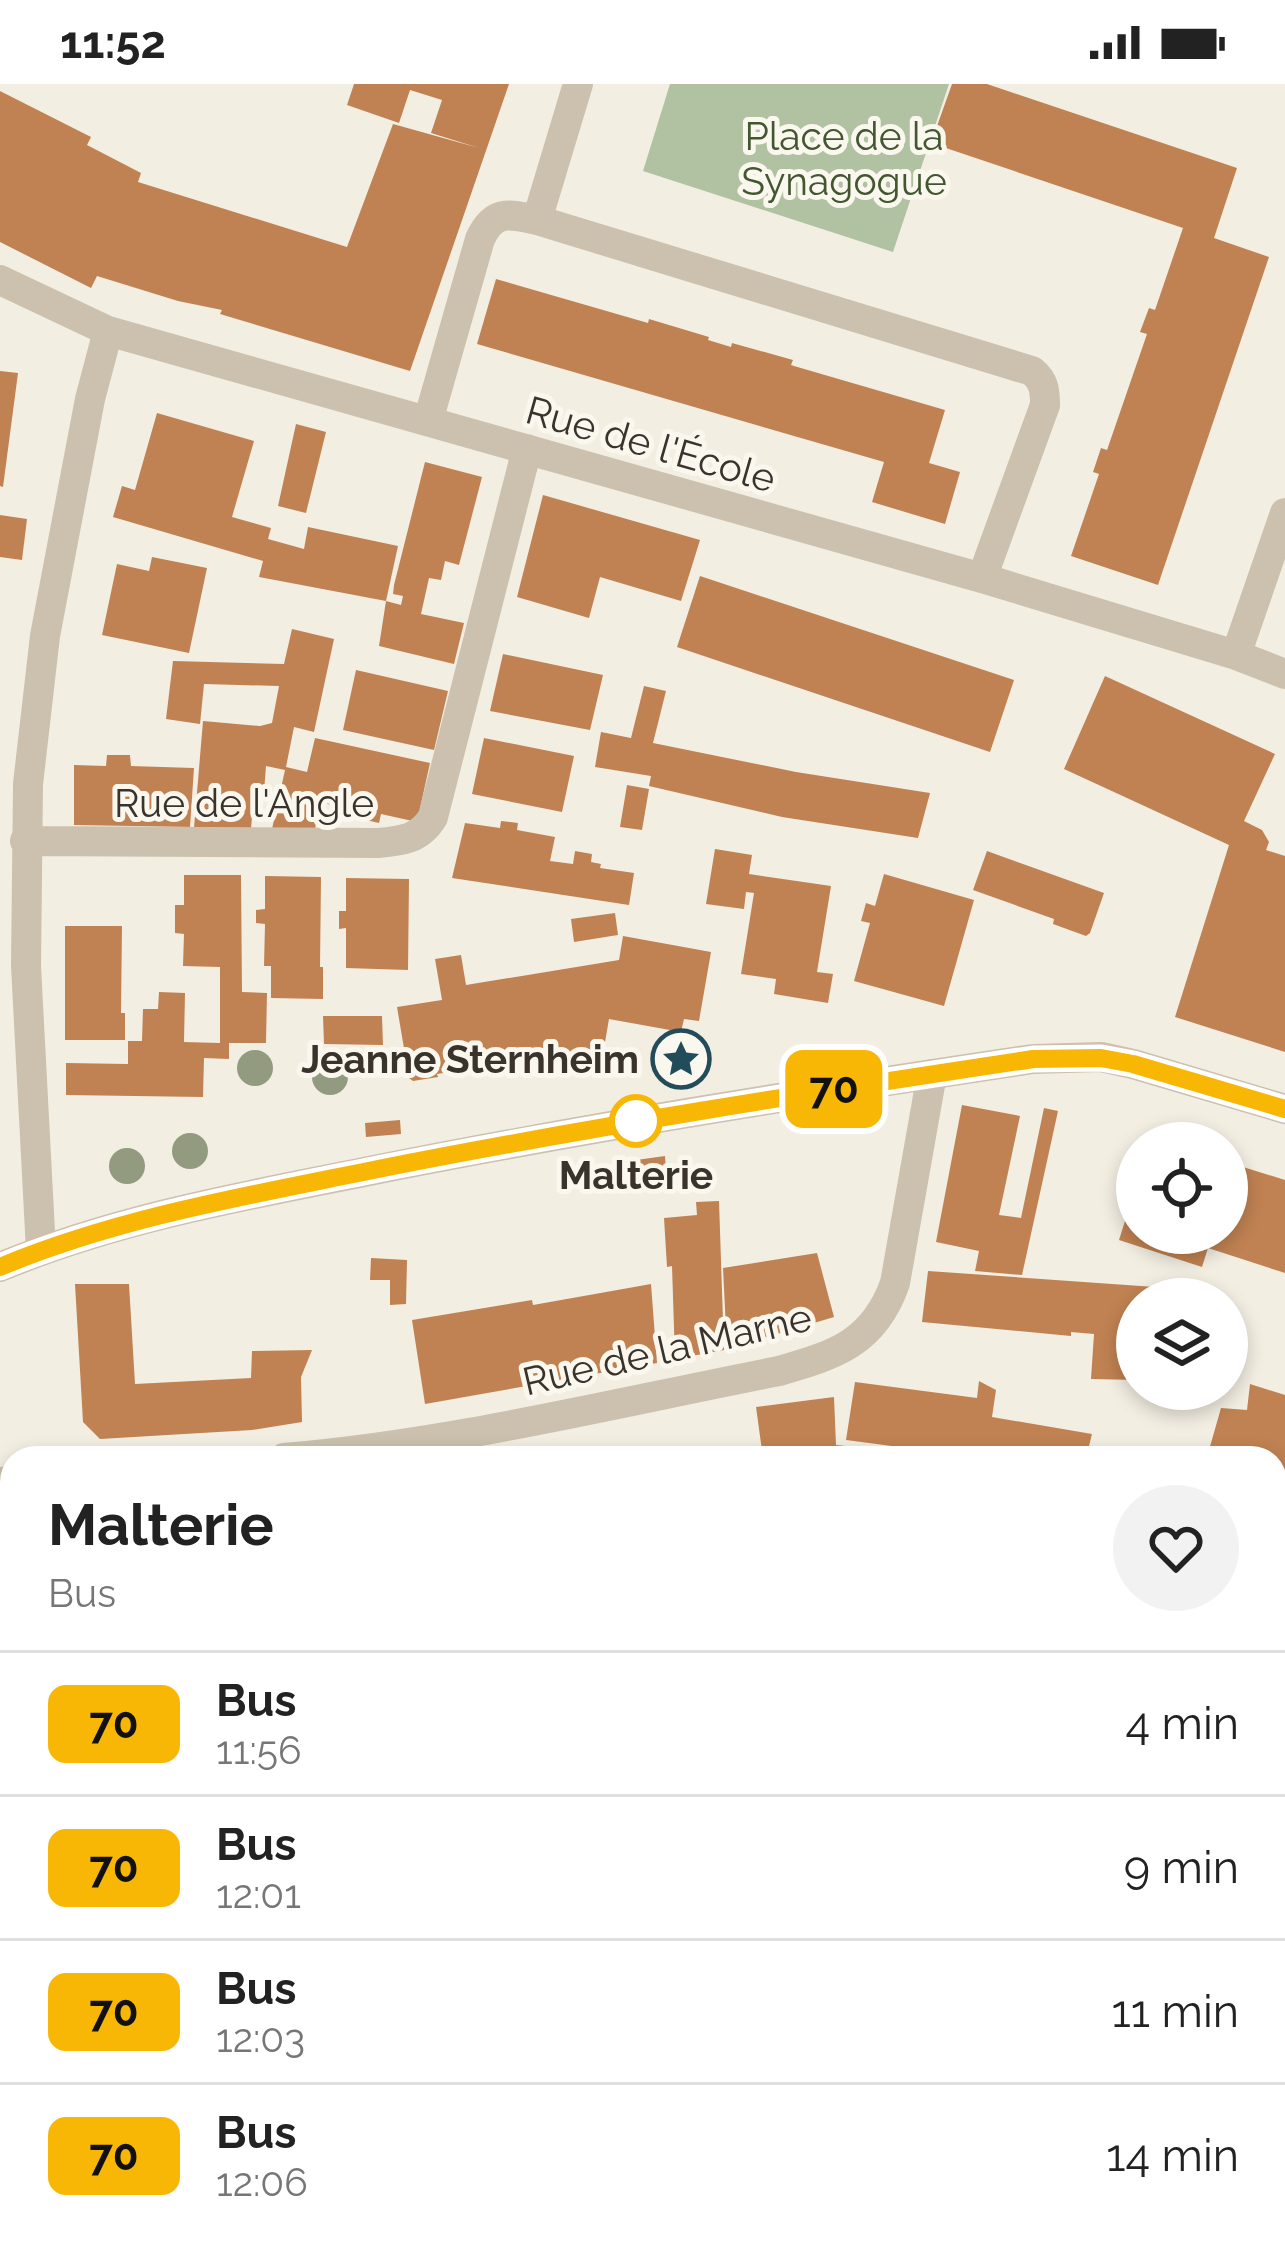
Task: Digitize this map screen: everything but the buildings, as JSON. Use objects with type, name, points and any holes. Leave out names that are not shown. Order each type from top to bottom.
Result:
[{"type":"street","points":[[537,220],[578,84]]},
{"type":"street","points":[[428,422],[487,224],[512,215],[537,220],[1032,370],[1045,389],[1045,405],[982,578]]},
{"type":"street","name":"Rue de l'École","points":[[0,280],[108,331],[982,578],[1285,674]]},
{"type":"street","points":[[40,1250],[25,841],[33,728],[45,636],[90,399],[108,331]]},
{"type":"street","name":"Rue de l'Angle","points":[[25,841],[378,843],[402,842],[425,831],[433,817],[527,449]]},
{"type":"street","points":[[1236,656],[1285,513]]},
{"type":"street","points":[[0,1267],[145,1219],[416,1162],[616,1124],[1033,1059],[1101,1058],[1133,1064],[1285,1109]]},
{"type":"street","name":"Rue de la Marne","points":[[447,1446],[778,1371],[820,1359],[867,1332],[886,1308],[895,1283],[932,1074]]},
{"type":"green space","name":"Place de la Synagogue","points":[[670,84],[949,84],[893,252],[643,171]]},
{"type":"bus line","name":"70","points":[[0,1267],[145,1219],[326,1180],[616,1124],[1033,1059],[1070,1056],[1133,1064],[1285,1109]]},
{"type":"place","name":"Jeanne Sternheim","points":[[681,1059]]},
{"type":"place","name":"Malterie","points":[[636,1121]]}]
